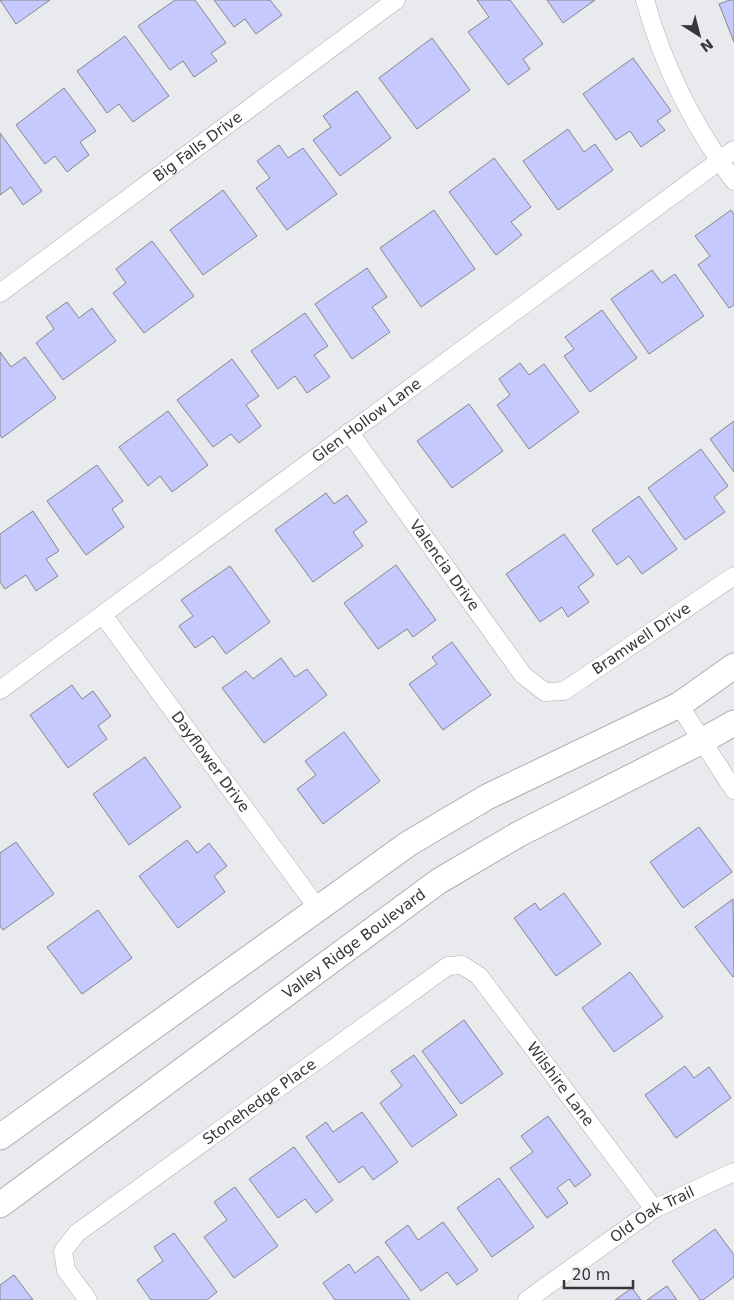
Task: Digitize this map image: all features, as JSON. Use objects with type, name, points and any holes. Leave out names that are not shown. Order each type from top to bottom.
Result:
[{"type":"main road","points":[[0,1137],[319,910],[408,844],[487,797],[679,705],[734,666]]},
{"type":"main road","name":"Valley Ridge Boulevard","points":[[0,1205],[439,881],[518,834],[734,723]]},
{"type":"street","name":"Big Falls Drive","points":[[0,293],[396,0]]},
{"type":"street","points":[[646,0],[673,80],[719,161],[734,181]]},
{"type":"street","name":"Glen Hollow Lane","points":[[0,690],[734,150]]},
{"type":"street","name":"Valencia Drive","points":[[350,432],[523,675],[545,692]]},
{"type":"street","name":"Bramwell Drive","points":[[545,692],[564,691],[734,576]]},
{"type":"street","name":"Dayflower Drive","points":[[103,614],[319,910]]},
{"type":"street","points":[[679,705],[734,790]]},
{"type":"street","name":"Wilshire Lane","points":[[462,965],[479,976],[654,1209]]},
{"type":"street","name":"Stonehedge Place","points":[[88,1300],[66,1270],[63,1251],[77,1233],[448,966],[462,965]]},
{"type":"street","name":"Old Oak Trail","points":[[528,1300],[654,1209],[734,1172]]},
{"type":"building","points":[[0,0],[50,0],[16,24]]},
{"type":"building","points":[[175,0],[195,0],[226,43],[211,53],[217,61],[194,77],[183,61],[170,70],[138,26]]},
{"type":"building","points":[[214,0],[270,0],[282,15],[256,34],[245,19],[234,27]]},
{"type":"building","points":[[477,0],[510,0],[543,44],[523,59],[530,69],[508,85],[468,32],[489,17]]},
{"type":"building","points":[[547,0],[595,0],[563,23]]},
{"type":"building","points":[[734,0],[734,42],[719,4]]},
{"type":"building","points":[[125,36],[169,96],[133,122],[119,104],[107,113],[77,71]]},
{"type":"building","points":[[432,38],[470,90],[417,129],[379,78]]},
{"type":"building","points":[[633,58],[671,111],[657,121],[665,130],[641,147],[630,131],[616,140],[583,94]]},
{"type":"building","points":[[64,88],[96,131],[80,142],[89,155],[67,172],[55,156],[45,164],[16,125]]},
{"type":"building","points":[[357,91],[391,138],[340,176],[313,140],[331,127],[323,116]]},
{"type":"building","points":[[568,129],[584,152],[595,144],[613,170],[558,210],[523,161]]},
{"type":"building","points":[[0,133],[42,191],[23,205],[11,187],[0,195]]},
{"type":"building","points":[[279,145],[288,158],[303,148],[337,194],[287,230],[256,188],[270,178],[257,161]]},
{"type":"building","points":[[494,158],[531,207],[511,222],[522,235],[496,255],[449,192]]},
{"type":"building","points":[[223,190],[257,236],[203,275],[170,230]]},
{"type":"building","points":[[434,210],[475,269],[421,307],[380,248]]},
{"type":"building","points":[[731,210],[734,215],[734,305],[729,308],[698,265],[710,256],[695,236]]},
{"type":"building","points":[[152,241],[194,296],[144,333],[113,293],[126,283],[116,269]]},
{"type":"building","points":[[367,268],[387,297],[372,307],[390,332],[352,359],[315,304]]},
{"type":"building","points":[[652,270],[662,283],[675,274],[704,316],[649,354],[611,299]]},
{"type":"building","points":[[67,302],[79,318],[92,308],[116,341],[63,380],[36,343],[54,329],[46,317]]},
{"type":"building","points":[[602,310],[637,358],[590,392],[564,356],[574,349],[565,337]]},
{"type":"building","points":[[305,313],[328,346],[314,355],[330,377],[307,393],[295,376],[278,389],[251,351]]},
{"type":"building","points":[[0,352],[11,367],[25,357],[56,398],[2,438],[0,435]]},
{"type":"building","points":[[232,359],[259,396],[246,405],[261,426],[239,443],[231,434],[213,447],[177,400]]},
{"type":"building","points":[[520,363],[529,375],[544,364],[579,412],[529,449],[497,405],[510,395],[499,379]]},
{"type":"building","points":[[469,404],[503,451],[452,488],[417,441]]},
{"type":"building","points":[[168,411],[208,465],[172,492],[160,476],[148,486],[119,447]]},
{"type":"building","points":[[734,421],[734,472],[710,439]]},
{"type":"building","points":[[701,449],[728,486],[714,497],[725,512],[685,540],[648,488]]},
{"type":"building","points":[[97,465],[123,501],[112,509],[124,527],[86,555],[47,501]]},
{"type":"building","points":[[326,493],[334,504],[347,495],[367,522],[353,532],[363,546],[313,582],[275,530]]},
{"type":"building","points":[[639,496],[677,549],[642,574],[629,556],[617,565],[592,530]]},
{"type":"building","points":[[33,511],[59,551],[46,559],[58,576],[36,591],[26,575],[5,589],[0,582],[0,534]]},
{"type":"building","points":[[564,534],[594,575],[578,587],[589,602],[568,617],[562,607],[540,622],[506,574]]},
{"type":"building","points":[[396,565],[436,620],[413,637],[407,629],[378,649],[344,603]]},
{"type":"building","points":[[230,566],[270,622],[226,654],[213,636],[195,648],[179,626],[193,616],[181,600]]},
{"type":"building","points":[[452,642],[491,695],[443,730],[409,684],[437,664],[432,657]]},
{"type":"building","points":[[281,658],[295,677],[307,669],[327,695],[264,743],[222,688],[246,671],[253,679]]},
{"type":"building","points":[[72,685],[82,699],[93,691],[111,716],[98,726],[107,739],[68,768],[30,715]]},
{"type":"building","points":[[344,732],[380,781],[323,824],[297,789],[316,775],[305,761]]},
{"type":"building","points":[[145,757],[181,807],[129,845],[93,794]]},
{"type":"building","points":[[699,827],[732,872],[683,908],[650,862]]},
{"type":"building","points":[[187,840],[197,853],[209,843],[227,866],[214,876],[225,892],[178,928],[139,876]]},
{"type":"building","points":[[16,842],[54,894],[3,930],[0,926],[0,853]]},
{"type":"building","points":[[564,893],[601,944],[556,976],[514,918],[535,903],[540,910]]},
{"type":"building","points":[[733,899],[734,976],[733,977],[695,927]]},
{"type":"building","points":[[98,910],[132,958],[82,994],[47,947]]},
{"type":"building","points":[[630,972],[663,1017],[614,1052],[582,1008]]},
{"type":"building","points":[[464,1020],[503,1074],[461,1104],[422,1051]]},
{"type":"building","points":[[414,1055],[457,1115],[412,1147],[380,1103],[402,1086],[391,1071]]},
{"type":"building","points":[[685,1066],[694,1078],[709,1067],[731,1098],[676,1138],[645,1095]]},
{"type":"building","points":[[362,1112],[398,1162],[373,1180],[363,1166],[339,1183],[306,1137],[326,1122],[333,1132]]},
{"type":"building","points":[[548,1116],[591,1175],[575,1187],[569,1179],[557,1188],[568,1203],[547,1218],[510,1168],[533,1152],[521,1136]]},
{"type":"building","points":[[294,1147],[333,1200],[316,1213],[305,1199],[278,1218],[249,1179]]},
{"type":"building","points":[[499,1178],[534,1227],[492,1257],[457,1208]]},
{"type":"building","points":[[235,1187],[278,1246],[234,1278],[204,1237],[227,1220],[214,1202]]},
{"type":"building","points":[[443,1222],[478,1270],[457,1285],[447,1272],[421,1291],[385,1242],[408,1225],[418,1240]]},
{"type":"building","points":[[715,1229],[734,1255],[734,1277],[703,1300],[700,1300],[672,1261]]},
{"type":"building","points":[[174,1233],[217,1292],[207,1300],[151,1300],[137,1280],[163,1261],[154,1247]]},
{"type":"building","points":[[378,1256],[410,1300],[335,1300],[323,1283],[349,1264],[355,1273]]},
{"type":"building","points":[[14,1275],[33,1300],[0,1300],[0,1285]]},
{"type":"building","points":[[667,1286],[677,1300],[647,1300]]},
{"type":"building","points":[[632,1288],[641,1300],[615,1300]]}]
